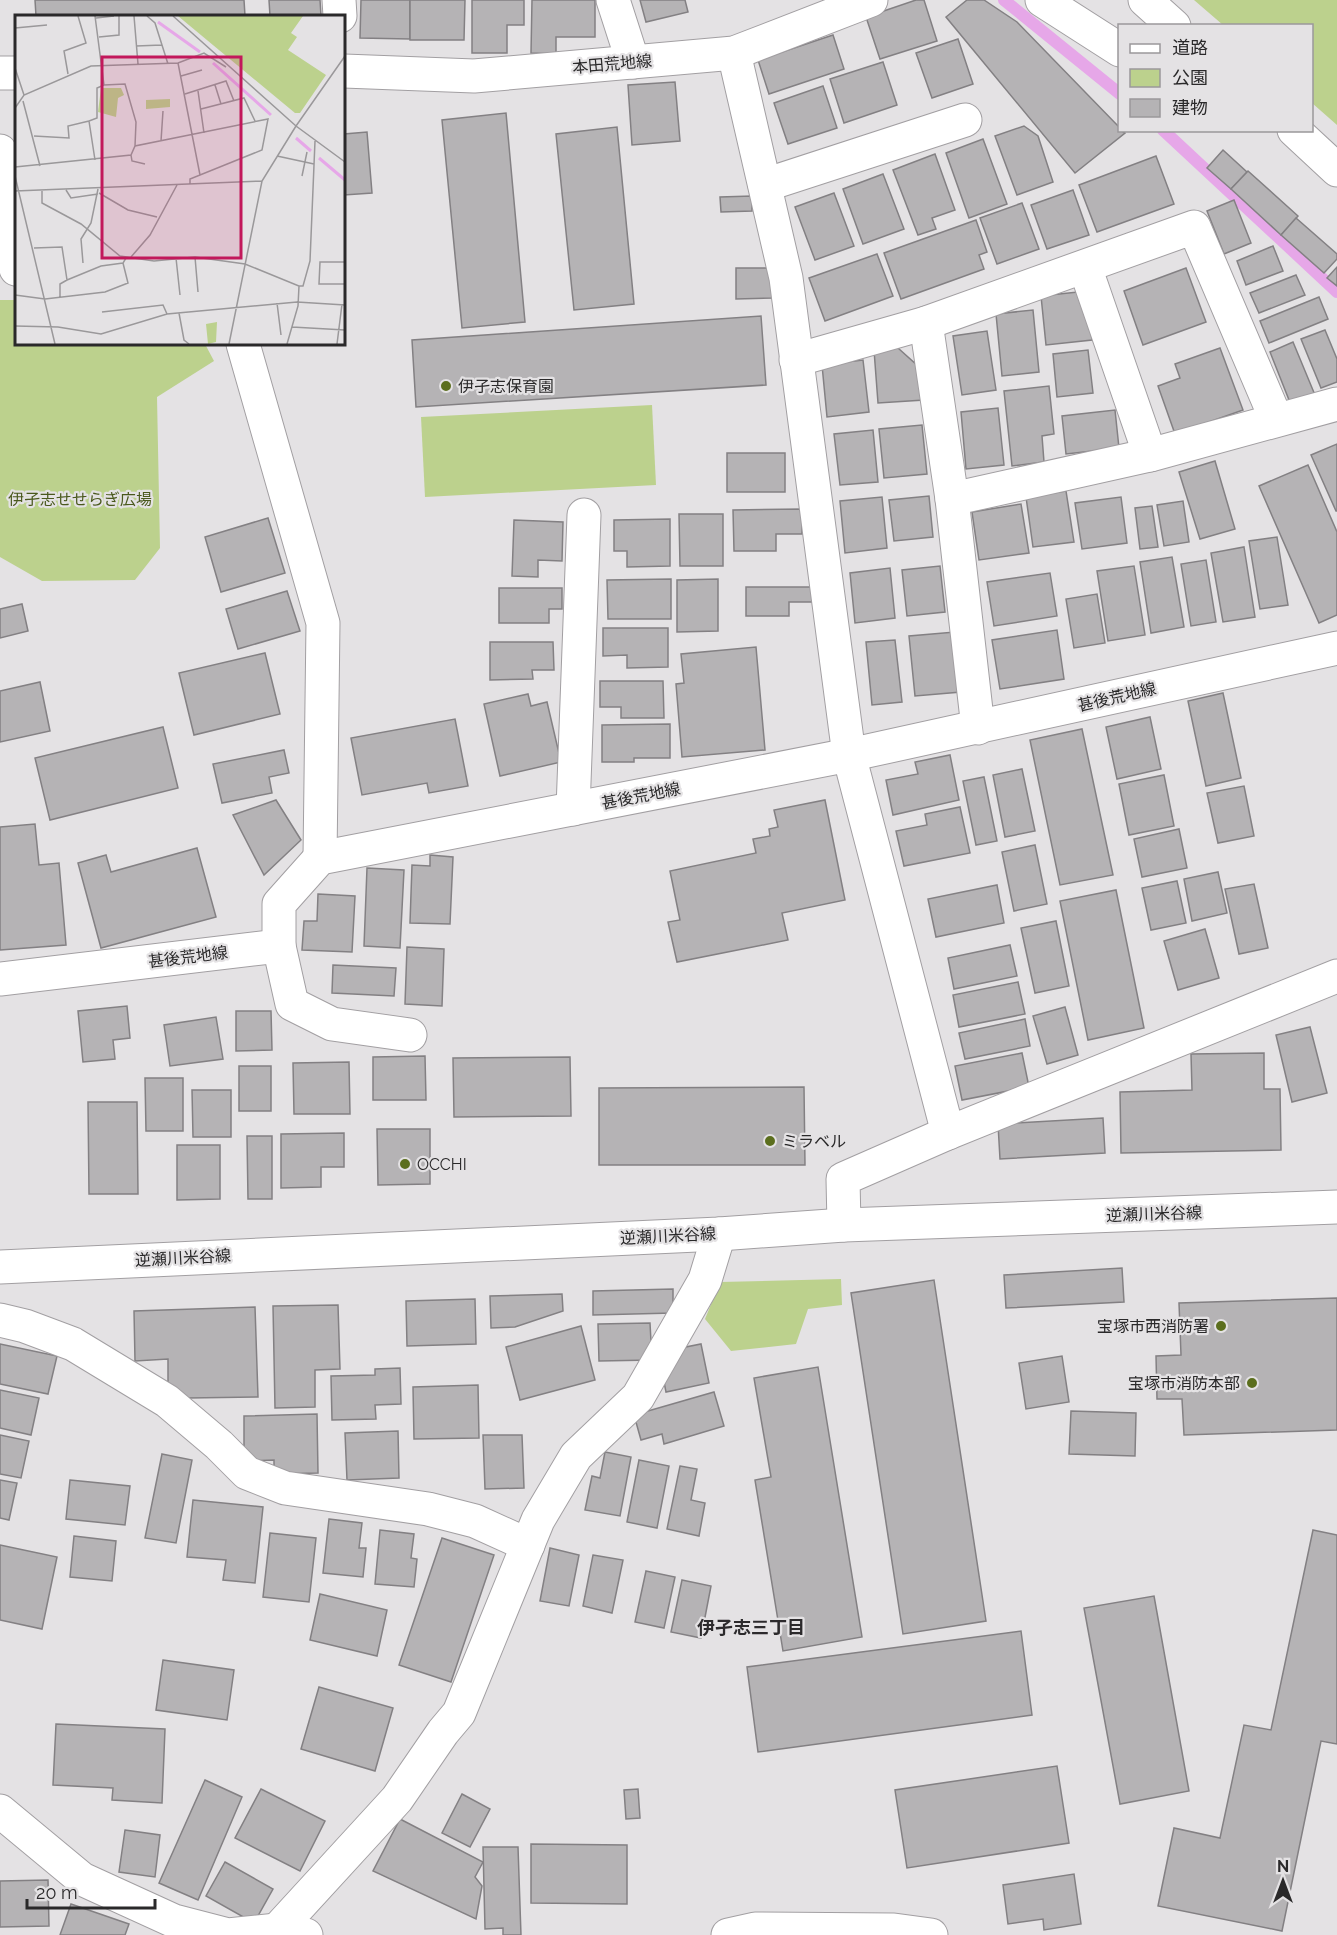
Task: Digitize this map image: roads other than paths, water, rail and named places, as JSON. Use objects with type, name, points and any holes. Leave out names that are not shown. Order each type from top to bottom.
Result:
[{"type":"street","points":[[339,0],[340,15]]},
{"type":"street","points":[[614,0],[633,62]]},
{"type":"street","name":"本田荒地線","points":[[345,71],[474,76],[734,53],[871,0]]},
{"type":"street","points":[[1042,0],[1118,49]]},
{"type":"street","points":[[1145,0],[1172,24]]},
{"type":"street","points":[[734,53],[786,278],[849,755],[948,1133]]},
{"type":"street","points":[[765,184],[965,120]]},
{"type":"street","points":[[1296,132],[1337,170]]},
{"type":"street","points":[[0,151],[15,263]]},
{"type":"street","points":[[796,360],[926,323],[1194,227],[1276,419]]},
{"type":"street","points":[[1085,267],[1150,455]]},
{"type":"street","points":[[0,277],[15,270]]},
{"type":"street","points":[[926,323],[952,499],[978,728]]},
{"type":"street","points":[[243,345],[323,623],[320,858],[279,904],[279,946],[292,1004],[332,1024],[410,1035]]},
{"type":"street","points":[[952,499],[1150,455],[1337,404]]},
{"type":"street","points":[[573,809],[584,515]]},
{"type":"street","name":"甚後荒地線","points":[[320,858],[849,755],[1337,648]]},
{"type":"street","name":"甚後荒地線","points":[[0,979],[279,946]]},
{"type":"street","points":[[844,1225],[843,1179],[948,1133],[1337,976]]},
{"type":"street","name":"逆瀬川米谷線","points":[[0,1267],[719,1234],[844,1225],[1337,1207]]},
{"type":"street","points":[[0,1811],[82,1879],[174,1921],[228,1935],[292,1933],[397,1799],[443,1732],[459,1713],[538,1520],[576,1456],[638,1397],[705,1280],[719,1234]]},
{"type":"street","points":[[0,1320],[25,1326],[73,1344],[167,1401],[219,1445],[247,1473],[285,1488],[428,1509],[466,1518],[528,1545]]},
{"type":"street","points":[[729,1935],[755,1929],[932,1935]]},
{"type":"waterway","points":[[1004,0],[1118,92]]},
{"type":"waterway","points":[[1165,132],[1337,292]]},
{"type":"place","name":"伊孑志保育園","points":[[446,386]]},
{"type":"place","name":"ミラベル","points":[[770,1141]]},
{"type":"place","name":"OCCHI","points":[[405,1164]]},
{"type":"place","name":"宝塚市西消防署","points":[[1221,1326]]},
{"type":"place","name":"宝塚市消防本部","points":[[1252,1383]]},
{"type":"district","name":"伊孑志三丁目","points":[[751,1627]]},
{"type":"park label","name":"伊孑志せせらぎ広場","points":[[80,499]]}]
